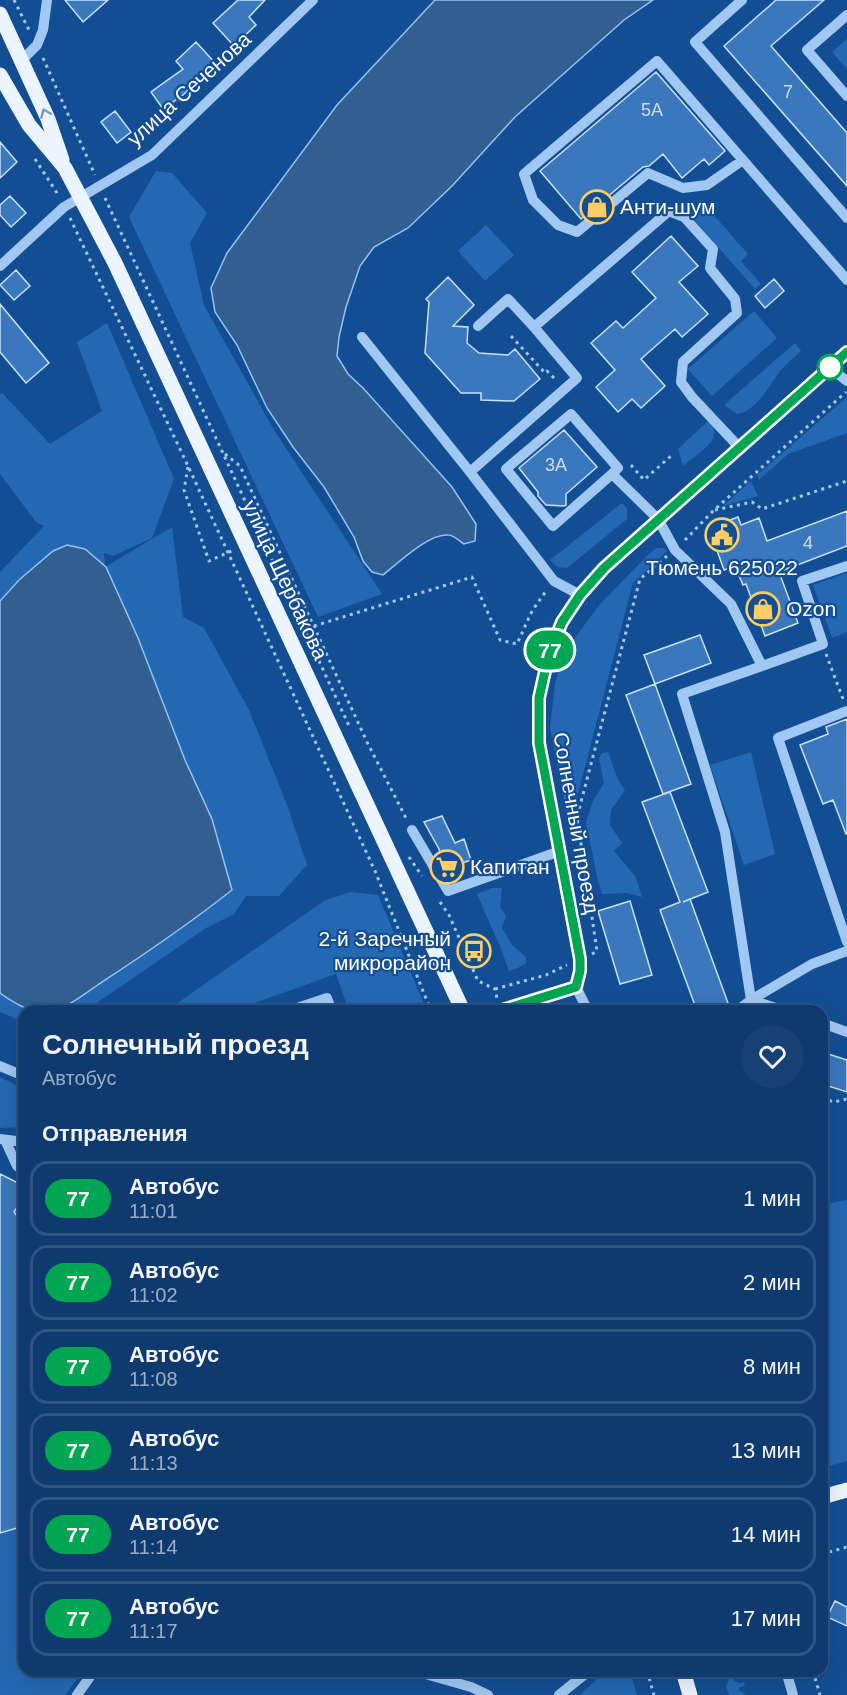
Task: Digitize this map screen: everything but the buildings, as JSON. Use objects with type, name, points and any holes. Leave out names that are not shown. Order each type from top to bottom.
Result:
[{"type":"main road","name":"улица Щербакова","points":[[0,14],[48,119],[65,168]]},
{"type":"main road","name":"улица Щербакова","points":[[0,75],[29,125],[65,168],[115,263],[460,1005]]},
{"type":"main road","points":[[828,1495],[847,1490]]},
{"type":"main road","points":[[685,1677],[690,1695]]},
{"type":"street","points":[[22,60],[37,45],[44,30],[47,0]]},
{"type":"street","name":"улица Сеченова","points":[[0,266],[64,207],[152,155],[313,0]]},
{"type":"street","points":[[742,0],[695,42],[847,218]]},
{"type":"street","points":[[847,15],[807,50],[847,96]]},
{"type":"street","points":[[743,160],[707,185],[683,188],[648,173],[577,232],[558,225],[533,200],[524,174],[657,61],[743,160],[847,280]]},
{"type":"street","points":[[534,327],[669,211],[684,217],[713,249],[710,268],[735,299],[737,313],[683,362],[681,382],[692,397],[740,447]]},
{"type":"street","points":[[470,472],[577,378],[508,299],[478,326]]},
{"type":"street","points":[[362,337],[554,581],[580,595]]},
{"type":"street","name":"Солнечный проезд","points":[[576,987],[580,959],[539,743],[539,698],[549,653],[562,622],[580,595],[604,568],[847,352]]},
{"type":"street","points":[[829,367],[847,381]]},
{"type":"street","points":[[571,414],[618,468],[612,474],[553,526],[506,469],[571,414]]},
{"type":"street","points":[[612,474],[658,519],[675,549],[731,604],[762,666]]},
{"type":"street","points":[[751,1000],[724,832],[682,694],[823,644],[802,581],[847,566]]},
{"type":"street","points":[[847,710],[778,738],[847,942]]},
{"type":"street","points":[[412,830],[448,891],[560,850]]},
{"type":"street","points":[[745,1005],[812,964],[847,951]]},
{"type":"street","points":[[519,1005],[576,987],[585,1005]]},
{"type":"street","points":[[306,1005],[327,998],[330,1005]]},
{"type":"street","points":[[751,1000],[766,1005]]},
{"type":"street","points":[[828,1025],[847,1032]]},
{"type":"street","points":[[0,1066],[18,1074]]},
{"type":"street","points":[[3,1139],[18,1141]]},
{"type":"street","points":[[3,1139],[18,1167]]},
{"type":"street","points":[[77,1695],[90,1677]]},
{"type":"street","points":[[436,1677],[471,1687],[488,1695]]},
{"type":"street","points":[[560,1695],[582,1677]]},
{"type":"street","points":[[788,1677],[793,1695]]},
{"type":"path","points":[[14,0],[37,45],[99,185],[350,728]]},
{"type":"path","points":[[31,152],[55,189],[188,466],[375,871],[429,1005]]},
{"type":"path","points":[[511,336],[545,373],[548,371],[564,389]]},
{"type":"path","points":[[436,896],[449,915],[478,981],[495,989],[546,975],[597,951],[577,817],[640,579],[847,391]]},
{"type":"path","points":[[224,453],[240,466],[367,742],[412,830]]},
{"type":"path","points":[[630,464],[644,480],[672,455]]},
{"type":"path","points":[[188,466],[184,490],[209,561],[240,547]]},
{"type":"path","points":[[713,511],[753,502],[762,509],[847,481]]},
{"type":"path","points":[[261,538],[271,533]]},
{"type":"path","points":[[314,626],[472,577],[500,640],[517,644],[532,611],[554,581]]},
{"type":"path","points":[[823,644],[847,710]]},
{"type":"path","points":[[409,856],[422,876]]},
{"type":"path","points":[[495,989],[499,1005]]},
{"type":"path","points":[[828,1100],[834,1102],[847,1099]]},
{"type":"path","points":[[828,1552],[847,1547]]},
{"type":"path","points":[[649,1677],[654,1695]]},
{"type":"path","points":[[815,1677],[820,1695]]},
{"type":"shaded area","points":[[435,0],[653,0],[624,20],[515,117],[452,186],[408,228],[374,247],[360,266],[346,307],[337,356],[348,374],[452,487],[476,524],[475,541],[464,544],[448,535],[440,536],[414,550],[383,575],[372,572],[363,561],[354,537],[324,487],[267,408],[237,345],[215,312],[211,288],[227,253],[337,105]]},
{"type":"shaded area","points":[[847,39],[847,69],[832,52]]},
{"type":"shaded area","points":[[156,171],[172,173],[207,213],[190,243],[204,305],[274,430],[382,594],[318,617],[129,217]]},
{"type":"shaded area","points":[[702,202],[748,254],[741,261],[761,284],[755,289],[689,214]]},
{"type":"shaded area","points":[[486,225],[514,255],[485,281],[458,251]]},
{"type":"shaded area","points":[[754,311],[777,338],[712,396],[688,369]]},
{"type":"shaded area","points":[[107,323],[174,479],[152,538],[113,556],[104,553],[105,567],[67,545],[53,551],[19,580],[0,601],[0,572],[44,526],[36,522],[0,474],[0,395],[2,393],[50,444],[102,411],[77,342]]},
{"type":"shaded area","points":[[795,343],[801,351],[780,371],[751,408],[737,414],[724,405]]},
{"type":"shaded area","points":[[847,397],[847,433],[788,454],[759,480],[757,475]]},
{"type":"shaded area","points":[[709,420],[714,427],[712,440],[683,466],[678,449]]},
{"type":"shaded area","points":[[751,481],[758,496],[723,506]]},
{"type":"shaded area","points":[[622,503],[627,509],[627,519],[567,568],[558,567],[550,560]]},
{"type":"shaded area","points":[[172,527],[183,617],[204,628],[249,710],[287,805],[307,865],[279,896],[246,896],[234,914],[206,928],[94,1005],[65,1005],[137,959],[232,890],[212,819],[185,760],[138,638],[105,567]]},
{"type":"shaded area","points":[[67,545],[85,549],[106,567],[138,638],[185,760],[212,819],[232,890],[167,939],[76,1000],[67,1005],[20,1005],[0,993],[0,601],[19,580],[53,551]]},
{"type":"shaded area","points":[[657,548],[667,551],[633,583],[569,828],[550,728],[560,663],[600,604]]},
{"type":"shaded area","points":[[847,573],[847,632],[832,638],[813,585]]},
{"type":"shaded area","points":[[608,752],[618,780],[625,790],[611,810],[610,825],[622,843],[614,851],[635,876],[642,897],[627,893],[602,894],[598,881],[586,822],[593,801],[604,783],[599,758],[602,753]]},
{"type":"shaded area","points":[[751,752],[775,854],[744,865],[710,765]]},
{"type":"shaded area","points":[[492,888],[502,888],[500,907],[506,916],[502,928],[512,945],[526,957],[526,963],[509,971],[477,894]]},
{"type":"shaded area","points":[[350,892],[378,895],[424,1005],[347,1005],[336,974],[249,1005],[175,1005],[324,901]]},
{"type":"shaded area","points":[[0,993],[19,1005],[18,1020],[0,1012]]},
{"type":"shaded area","points":[[0,1077],[18,1086],[18,1127],[0,1128]]},
{"type":"shaded area","points":[[847,1200],[847,1461],[828,1466],[828,1204]]},
{"type":"shaded area","points":[[18,1528],[18,1677],[78,1677],[65,1695],[0,1695],[0,1533]]},
{"type":"shaded area","points":[[599,1677],[632,1677],[637,1695],[580,1695]]},
{"type":"shaded area","points":[[727,1677],[733,1677],[734,1681],[744,1682],[745,1686],[740,1687],[739,1690],[747,1695],[729,1695],[726,1687],[729,1679]]},
{"type":"bus line","name":"77","points":[[519,1005],[576,987],[580,971],[580,959],[539,743],[539,698],[549,653],[562,622],[580,595],[604,568],[847,352]]},
{"type":"place","name":"Анти-шум","points":[[597,207]]},
{"type":"place","name":"Тюмень 625022","points":[[722,535]]},
{"type":"place","name":"Ozon","points":[[763,609]]},
{"type":"place","name":"Капитан","points":[[447,867]]},
{"type":"place","name":"2-й Заречный микрорайон","points":[[474,951]]}]
